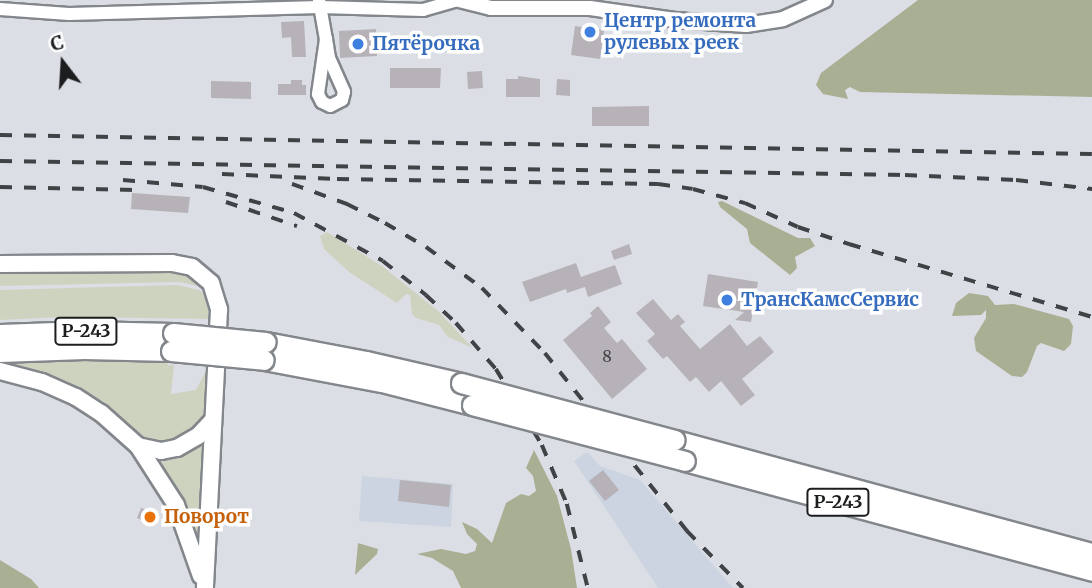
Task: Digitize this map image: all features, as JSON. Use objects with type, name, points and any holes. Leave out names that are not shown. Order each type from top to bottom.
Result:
[{"type":"highway","name":"Р-243","points":[[0,334],[84,331],[366,360],[461,383],[1092,553]]},
{"type":"highway","name":"Р-243","points":[[0,352],[172,342]]},
{"type":"highway","name":"Р-243","points":[[265,351],[1092,571]]},
{"type":"main road","points":[[0,264],[172,262],[199,271],[211,283],[219,302],[204,588]]},
{"type":"main road","points":[[0,371],[42,382],[76,397],[102,413],[138,446],[176,505],[204,588]]},
{"type":"main road","points":[[138,446],[161,451],[177,448],[198,436],[212,421]]},
{"type":"street","points":[[0,9],[69,14],[319,4],[423,10],[459,0],[491,8],[548,4],[675,20],[746,25],[783,19],[825,0]]},
{"type":"street","points":[[319,4],[326,39]]},
{"type":"shaded area","points":[[587,452],[600,466],[640,480],[733,588],[658,588],[574,461]]},
{"type":"shaded area","points":[[362,476],[453,484],[451,527],[359,521]]},
{"type":"green space","points":[[918,0],[1092,0],[1092,97],[860,92],[850,87],[845,90],[848,99],[823,94],[816,85],[821,73]]},
{"type":"green space","points":[[722,201],[798,238],[810,238],[815,246],[795,257],[797,268],[790,275],[750,243],[747,229],[720,207],[718,202]]},
{"type":"green space","points":[[327,232],[382,266],[437,310],[473,348],[448,337],[439,325],[416,318],[412,314],[410,295],[406,294],[397,303],[349,272],[324,249],[320,236]]},
{"type":"green space","points":[[0,272],[169,272],[193,277],[212,295],[198,286],[180,282],[0,286]]},
{"type":"green space","points":[[177,285],[199,290],[212,300],[217,319],[63,317],[0,320],[0,290]]},
{"type":"green space","points":[[969,293],[988,296],[995,305],[1014,304],[1069,319],[1073,326],[1071,344],[1064,351],[1041,343],[1037,346],[1027,372],[1022,377],[1012,376],[976,351],[974,338],[986,318],[986,310],[981,315],[952,316],[956,303]]},
{"type":"green space","points":[[84,357],[167,360],[168,365],[174,365],[171,394],[196,390],[207,369],[211,370],[206,423],[179,444],[151,444],[10,368],[11,361]]},
{"type":"green space","points":[[207,438],[202,556],[183,503],[154,458],[186,453]]},
{"type":"green space","points":[[534,450],[557,496],[571,549],[577,588],[461,588],[453,571],[432,558],[417,554],[441,549],[466,554],[475,551],[477,544],[467,534],[462,522],[477,529],[492,543],[506,503],[521,494],[529,496],[536,491],[533,476],[526,468]]},
{"type":"green space","points":[[358,543],[378,549],[377,554],[355,575]]},
{"type":"green space","points":[[0,560],[31,579],[39,588],[0,588]]},
{"type":"building","points":[[304,21],[306,57],[292,57],[291,37],[282,38],[281,22]]},
{"type":"building","points":[[575,26],[604,30],[600,59],[571,55]]},
{"type":"building","name":"Пятёрочка","points":[[376,29],[377,56],[340,58],[339,31]]},
{"type":"building","points":[[390,68],[441,68],[440,88],[390,88]]},
{"type":"building","points":[[482,71],[483,88],[468,89],[467,72]]},
{"type":"building","points":[[518,76],[540,79],[540,97],[506,97],[506,79],[518,79]]},
{"type":"building","points":[[557,79],[570,80],[570,96],[556,95]]},
{"type":"building","points":[[291,80],[302,80],[302,85],[306,85],[306,95],[278,95],[278,84],[291,84]]},
{"type":"building","points":[[211,81],[251,82],[251,99],[211,98]]},
{"type":"building","points":[[649,106],[649,126],[592,126],[592,107]]},
{"type":"building","points":[[132,193],[190,197],[188,213],[131,209]]},
{"type":"building","points":[[629,244],[632,254],[614,260],[611,251]]},
{"type":"building","points":[[576,263],[581,277],[615,265],[622,284],[588,297],[585,287],[567,293],[566,289],[530,302],[522,282]]},
{"type":"building","points":[[708,274],[758,282],[751,322],[735,320],[744,312],[703,306]]},
{"type":"building","points":[[653,299],[671,320],[678,314],[685,322],[680,326],[700,349],[730,324],[747,346],[760,336],[774,352],[742,379],[755,395],[741,406],[721,381],[709,392],[696,377],[690,382],[667,356],[663,359],[647,341],[655,334],[636,313]]},
{"type":"building","points":[[598,306],[611,322],[604,328],[617,343],[622,339],[647,369],[612,399],[563,340],[592,316],[590,313]]},
{"type":"building","points":[[603,470],[619,490],[605,501],[589,481]]},
{"type":"building","points":[[400,480],[451,485],[449,507],[398,501]]},
{"type":"building","points":[[141,508],[157,513],[153,523],[137,518]]},
{"type":"railway","points":[[0,135],[1092,154]]},
{"type":"railway","points":[[0,161],[905,175],[1016,180],[1092,189]]},
{"type":"railway","points":[[222,174],[337,179],[658,184],[693,189],[745,203],[798,227],[849,244],[1092,317]]},
{"type":"railway","points":[[123,180],[203,187],[294,213],[383,261],[426,295],[456,323],[496,369],[542,445],[567,504],[588,588]]},
{"type":"railway","points":[[292,184],[347,204],[385,223],[426,247],[482,288],[545,353],[687,531],[743,588]]},
{"type":"railway","points":[[0,187],[136,190]]},
{"type":"railway","points":[[226,202],[297,226]]},
{"type":"place","name":"Центр ремонта рулевых реек","points":[[590,32]]},
{"type":"place","name":"Пятёрочка","points":[[358,44]]},
{"type":"place","name":"ТрансКамсСервис","points":[[727,300]]},
{"type":"place","name":"Поворот","points":[[150,517]]}]
